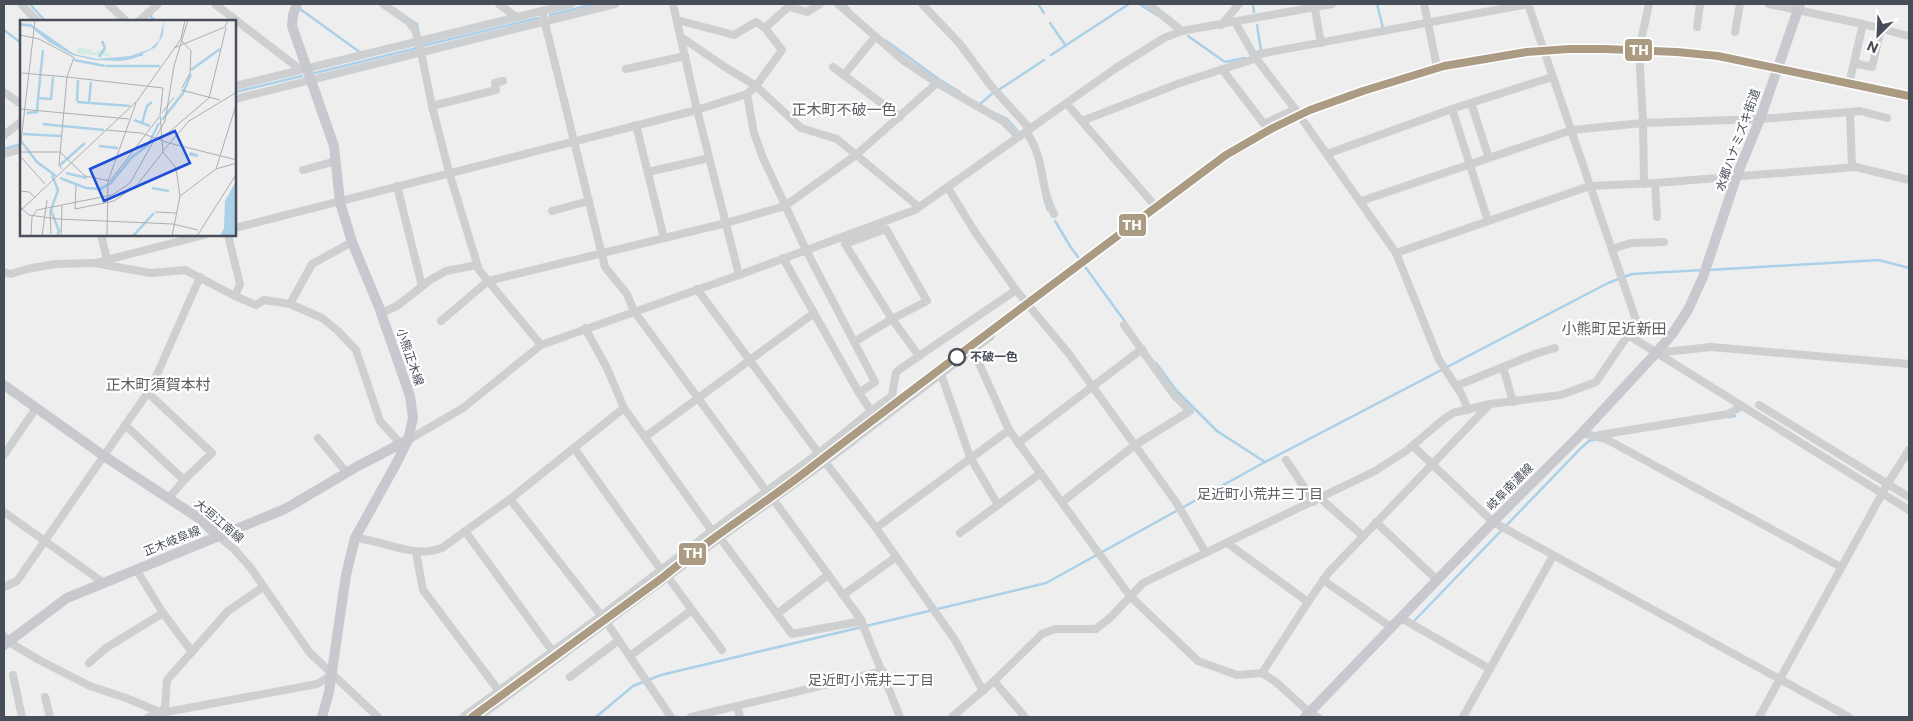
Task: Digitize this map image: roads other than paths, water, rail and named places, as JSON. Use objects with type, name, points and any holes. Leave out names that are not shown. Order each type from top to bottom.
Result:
[{"type":"main road","name":"小熊正木線","points":[[298,4],[293,15],[292,26],[334,146],[340,202],[352,242],[381,313],[410,396],[413,418],[404,442],[355,538],[346,575],[332,675],[322,717]]},
{"type":"main road","name":"水郷ハナミズキ街道","points":[[1709,257],[1799,7]]},
{"type":"main road","name":"岐阜南濃線","points":[[1311,716],[1391,628],[1582,432],[1656,353],[1688,310],[1709,257]]},
{"type":"main road","name":"大垣江南線","points":[[4,385],[104,456],[200,519],[218,536]]},
{"type":"main road","name":"正木岐阜線","points":[[5,641],[67,598],[285,509],[404,442]]},
{"type":"street","points":[[21,4],[36,20]]},
{"type":"street","points":[[108,4],[125,20]]},
{"type":"street","points":[[140,20],[158,4]]},
{"type":"street","points":[[215,4],[236,20]]},
{"type":"street","points":[[383,4],[409,22],[415,30],[449,172],[477,264],[488,281],[541,345]]},
{"type":"street","points":[[499,4],[516,17]]},
{"type":"street","points":[[236,86],[571,4]]},
{"type":"street","points":[[236,99],[420,51],[615,4]]},
{"type":"street","points":[[673,4],[697,110],[739,275]]},
{"type":"street","points":[[765,28],[787,8],[790,7],[807,12],[820,4]]},
{"type":"street","points":[[838,4],[904,61],[937,83],[1025,133]]},
{"type":"street","points":[[922,4],[960,44],[1034,143],[1041,163],[1050,206],[1054,214]]},
{"type":"street","points":[[1148,4],[1158,7],[1182,31]]},
{"type":"street","points":[[1221,25],[1239,4]]},
{"type":"street","points":[[4,272],[11,274],[56,264],[94,263],[151,273],[185,270],[256,305],[264,300],[290,304],[322,318],[337,330],[356,350],[380,421],[404,442],[463,408],[541,345],[697,288],[739,275],[897,217],[919,207],[1158,41],[1182,31],[1332,4]]},
{"type":"street","points":[[1424,4],[1436,62]]},
{"type":"street","points":[[952,717],[994,681],[1042,634],[1055,629],[1096,629],[1110,618],[1143,583],[1375,471],[1413,446],[1444,418],[1453,413],[1490,404],[1560,395],[1596,382],[1628,335],[1636,327],[1636,320],[1617,262],[1528,4],[1259,54],[1082,121]]},
{"type":"street","points":[[1644,184],[1644,123],[1639,50],[1649,4]]},
{"type":"street","points":[[1696,28],[1700,4]]},
{"type":"street","points":[[1735,32],[1740,4]]},
{"type":"street","points":[[1769,4],[1799,7],[1909,36]]},
{"type":"street","points":[[1314,6],[1321,42]]},
{"type":"street","points":[[542,11],[605,267],[627,294],[634,311],[764,488]]},
{"type":"street","points":[[236,20],[297,67],[306,68]]},
{"type":"street","points":[[236,228],[697,110],[747,94],[756,86],[782,50],[765,28],[756,22],[734,34],[677,20]]},
{"type":"street","points":[[1235,22],[1255,57],[1295,109],[1396,253],[1439,360],[1462,395],[1468,410]]},
{"type":"street","points":[[1850,80],[1863,24]]},
{"type":"street","points":[[1854,64],[1872,67],[1881,29]]},
{"type":"street","points":[[681,37],[756,86],[801,128],[837,139],[919,207]]},
{"type":"street","points":[[844,75],[875,37]]},
{"type":"street","points":[[626,69],[685,56]]},
{"type":"street","points":[[833,66],[900,117]]},
{"type":"street","points":[[1222,69],[1264,124],[1295,109]]},
{"type":"street","points":[[1327,154],[1452,109],[1552,77]]},
{"type":"street","points":[[432,106],[496,90],[495,83],[503,81]]},
{"type":"street","points":[[441,322],[488,281],[726,223],[785,206],[856,155],[937,83]]},
{"type":"street","points":[[4,92],[20,103]]},
{"type":"street","points":[[747,94],[754,133],[763,158],[806,250],[875,382],[859,393]]},
{"type":"street","points":[[1471,103],[1489,158]]},
{"type":"street","points":[[1067,104],[1156,207]]},
{"type":"street","points":[[1452,109],[1488,222]]},
{"type":"street","points":[[1361,201],[1572,130],[1644,123],[1760,119],[1860,111],[1887,118]]},
{"type":"street","points":[[1850,112],[1852,167]]},
{"type":"street","points":[[4,135],[20,123]]},
{"type":"street","points":[[636,125],[664,238]]},
{"type":"street","points":[[4,154],[20,149]]},
{"type":"street","points":[[648,172],[709,158]]},
{"type":"street","points":[[303,170],[336,161]]},
{"type":"street","points":[[1396,253],[1590,186],[1644,184],[1852,167],[1909,180]]},
{"type":"street","points":[[1655,183],[1657,217]]},
{"type":"street","points":[[397,186],[422,286]]},
{"type":"street","points":[[948,188],[975,232],[1016,290],[1069,354],[1176,502],[1206,553]]},
{"type":"street","points":[[552,211],[589,201]]},
{"type":"street","points":[[854,342],[892,319],[927,301],[886,229],[845,244],[892,319],[919,356]]},
{"type":"street","points":[[101,236],[107,259]]},
{"type":"street","points":[[94,263],[200,236]]},
{"type":"street","points":[[228,236],[240,284],[235,296]]},
{"type":"street","points":[[290,304],[312,264],[352,242]]},
{"type":"street","points":[[1612,248],[1632,243],[1664,242]]},
{"type":"street","points":[[783,258],[871,411]]},
{"type":"street","points":[[381,313],[397,306],[422,286],[446,271],[477,264]]},
{"type":"street","points":[[4,587],[17,581],[148,393],[200,277]]},
{"type":"street","points":[[697,288],[876,528],[954,640],[983,691]]},
{"type":"street","points":[[463,717],[602,616],[712,531],[819,453],[892,396],[896,372],[1016,290]]},
{"type":"street","points":[[645,437],[814,313]]},
{"type":"street","points":[[1062,502],[1135,446],[1190,411],[1174,394],[1124,325]]},
{"type":"street","points":[[585,328],[607,368],[624,408],[712,531]]},
{"type":"street","points":[[1628,335],[1909,510]]},
{"type":"street","points":[[479,717],[825,462],[991,336]]},
{"type":"street","points":[[1656,353],[1711,346],[1909,364]]},
{"type":"street","points":[[1456,386],[1535,354],[1556,348]]},
{"type":"street","points":[[972,350],[1009,430],[1130,596],[1198,661],[1237,675],[1262,673],[1286,690],[1311,716]]},
{"type":"street","points":[[1018,442],[1142,350]]},
{"type":"street","points":[[1503,367],[1513,402]]},
{"type":"street","points":[[941,374],[970,457],[998,505]]},
{"type":"street","points":[[148,393],[212,452],[169,498]]},
{"type":"street","points":[[1262,673],[1328,572],[1490,404]]},
{"type":"street","points":[[1759,405],[1909,496]]},
{"type":"street","points":[[1595,436],[1728,414],[1742,406]]},
{"type":"street","points":[[4,455],[36,408]]},
{"type":"street","points":[[355,538],[416,552],[442,548],[510,499],[624,408]]},
{"type":"street","points":[[125,426],[184,480]]},
{"type":"street","points":[[876,528],[1009,430]]},
{"type":"street","points":[[1582,432],[1606,438],[1841,567]]},
{"type":"street","points":[[318,438],[347,473]]},
{"type":"street","points":[[1413,446],[1493,522],[1849,717]]},
{"type":"street","points":[[574,448],[661,570]]},
{"type":"street","points":[[1759,717],[1888,483],[1909,450]]},
{"type":"street","points":[[1286,460],[1318,500],[1363,536]]},
{"type":"street","points":[[960,533],[1041,473]]},
{"type":"street","points":[[510,499],[602,616],[671,717]]},
{"type":"street","points":[[773,499],[862,621],[900,717]]},
{"type":"street","points":[[4,512],[104,583]]},
{"type":"street","points":[[1376,522],[1437,580]]},
{"type":"street","points":[[465,531],[552,652]]},
{"type":"street","name":"大垣江南線","points":[[218,536],[250,567],[310,653],[378,717]]},
{"type":"street","points":[[720,538],[792,634],[862,621]]},
{"type":"street","points":[[1227,543],[1308,602]]},
{"type":"street","points":[[416,552],[423,590],[499,691]]},
{"type":"street","points":[[1463,717],[1553,556]]},
{"type":"street","points":[[843,595],[896,557]]},
{"type":"street","points":[[136,569],[163,613],[192,652]]},
{"type":"street","points":[[777,614],[828,575]]},
{"type":"street","points":[[668,577],[722,650]]},
{"type":"street","points":[[1323,580],[1391,628]]},
{"type":"street","points":[[162,715],[165,707],[167,680],[228,611],[263,587]]},
{"type":"street","points":[[630,656],[692,610]]},
{"type":"street","points":[[89,663],[106,648],[163,613]]},
{"type":"street","points":[[1401,618],[1490,668]]},
{"type":"street","points":[[570,676],[619,640]]},
{"type":"street","points":[[5,641],[90,686],[126,698],[162,715]]},
{"type":"street","points":[[691,717],[883,671]]},
{"type":"street","points":[[13,675],[22,717]]},
{"type":"street","points":[[148,717],[317,684],[325,681],[332,675]]},
{"type":"street","points":[[994,681],[1025,717]]},
{"type":"street","points":[[45,698],[50,717]]},
{"type":"street","points":[[737,706],[740,717]]},
{"type":"waterway","points":[[30,4],[44,20]]},
{"type":"waterway","points":[[550,15],[594,4]]},
{"type":"waterway","points":[[844,4],[850,10]]},
{"type":"waterway","points":[[1038,4],[1044,13]]},
{"type":"waterway","points":[[1051,55],[1129,4]]},
{"type":"waterway","points":[[1139,4],[1157,15]]},
{"type":"waterway","points":[[1253,4],[1254,12]]},
{"type":"waterway","points":[[1377,4],[1383,28]]},
{"type":"waterway","points":[[300,9],[361,53]]},
{"type":"waterway","points":[[152,14],[150,16],[155,20]]},
{"type":"waterway","points":[[422,46],[538,18]]},
{"type":"waterway","points":[[412,21],[417,24],[418,30]]},
{"type":"waterway","points":[[1050,23],[1066,46]]},
{"type":"waterway","points":[[1257,25],[1261,51]]},
{"type":"waterway","points":[[4,30],[20,42]]},
{"type":"waterway","points":[[1188,36],[1225,62],[1245,58]]},
{"type":"waterway","points":[[885,40],[940,80],[960,92]]},
{"type":"waterway","points":[[315,73],[417,48]]},
{"type":"waterway","points":[[1000,89],[1044,60]]},
{"type":"waterway","points":[[236,92],[302,76]]},
{"type":"waterway","points":[[980,104],[993,93]]},
{"type":"waterway","points":[[997,114],[1007,119],[1017,130]]},
{"type":"waterway","points":[[4,149],[20,144]]},
{"type":"waterway","points":[[1044,198],[1048,210]]},
{"type":"waterway","points":[[1055,221],[1070,246],[1126,323]]},
{"type":"waterway","points":[[1709,270],[1879,260],[1909,268]]},
{"type":"waterway","points":[[596,717],[633,686],[661,675],[1046,583],[1265,462],[1608,283],[1632,274],[1703,270]]},
{"type":"waterway","points":[[1156,363],[1176,390],[1217,431],[1265,462]]},
{"type":"waterway","points":[[1729,417],[1735,416]]},
{"type":"waterway","points":[[1415,620],[1582,447],[1589,441],[1597,439]]},
{"type":"place","name":"不破一色","points":[[957,357]]},
{"type":"district","name":"正木町不破一色","points":[[844,110]]},
{"type":"district","name":"小熊町足近新田","points":[[1614,329]]},
{"type":"district","name":"正木町須賀本村","points":[[158,385]]},
{"type":"district","name":"足近町小荒井三丁目","points":[[1260,494]]},
{"type":"district","name":"足近町小荒井二丁目","points":[[871,680]]}]
